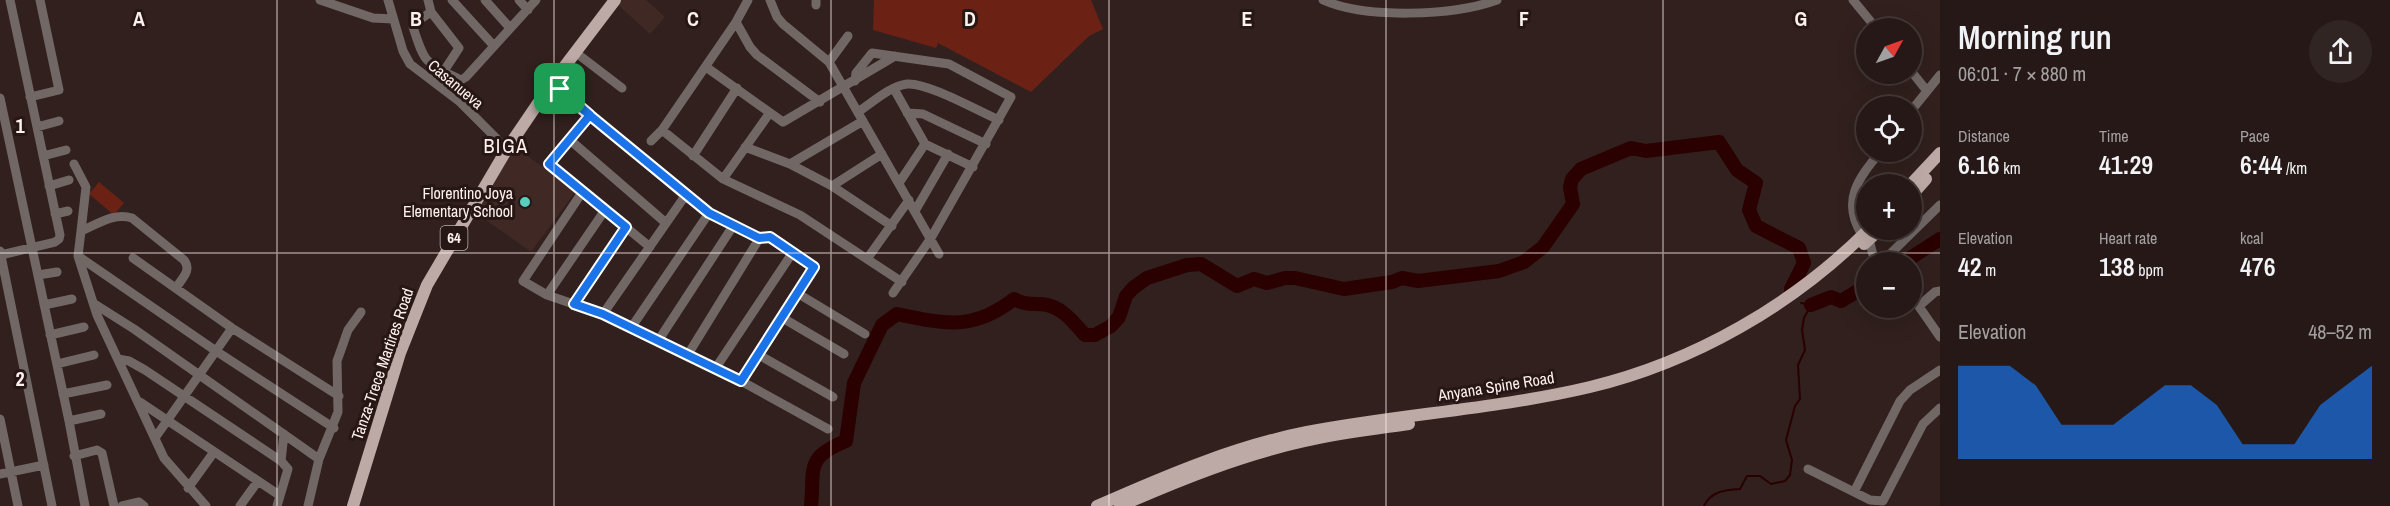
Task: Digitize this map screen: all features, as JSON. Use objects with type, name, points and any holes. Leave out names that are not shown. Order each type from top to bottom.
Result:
[{"type":"main road","name":"Tanza-Trece Martires Road","points":[[353,506],[409,326],[427,285],[507,149],[550,85],[615,0]]},
{"type":"main road","points":[[1920,174],[1940,153]]},
{"type":"main road","points":[[1922,184],[1940,165]]},
{"type":"main road","name":"Anyana Spine Road","points":[[1097,506],[1189,468],[1305,432],[1539,398],[1591,387],[1634,374],[1711,342],[1784,300],[1859,240]]},
{"type":"main road","name":"Anyana Spine Road","points":[[1120,506],[1214,469],[1305,441],[1539,405],[1593,394],[1679,366],[1752,328],[1816,286],[1860,240]]},
{"type":"street","points":[[10,0],[59,239],[0,253],[3,281],[52,506]]},
{"type":"street","points":[[30,97],[59,90],[40,0]]},
{"type":"street","points":[[320,0],[373,18],[393,19]]},
{"type":"street","name":"Casanueva","points":[[388,0],[403,51],[410,64],[460,102],[507,149]]},
{"type":"street","points":[[428,0],[431,12],[459,48],[436,83]]},
{"type":"street","points":[[452,0],[494,46]]},
{"type":"street","points":[[485,0],[510,28]]},
{"type":"street","points":[[519,0],[528,10]]},
{"type":"street","points":[[431,12],[416,22],[413,27],[422,56],[427,62],[461,80],[536,0]]},
{"type":"street","points":[[651,141],[662,130],[706,67],[748,0]]},
{"type":"street","points":[[770,0],[777,17],[783,24],[829,62],[939,254]]},
{"type":"street","points":[[1323,0],[1348,9],[1432,14],[1497,0]]},
{"type":"street","points":[[1853,0],[1868,18]]},
{"type":"street","points":[[736,22],[757,55],[820,102]]},
{"type":"street","points":[[829,62],[848,36]]},
{"type":"street","points":[[575,52],[622,88]]},
{"type":"street","points":[[855,81],[856,73],[872,53],[949,64],[1011,97],[931,238],[893,293]]},
{"type":"street","points":[[706,67],[783,122],[895,56]]},
{"type":"street","points":[[1922,97],[1940,75]]},
{"type":"street","points":[[790,164],[860,116],[894,89],[906,84],[922,85],[999,120]]},
{"type":"street","points":[[1921,84],[1927,91]]},
{"type":"street","points":[[550,85],[564,98],[570,99],[590,115],[685,196],[709,213],[759,238],[770,237],[814,267],[741,381]]},
{"type":"street","points":[[693,156],[737,88]]},
{"type":"street","points":[[894,89],[925,144],[973,167]]},
{"type":"street","points":[[0,98],[85,506]]},
{"type":"street","points":[[907,113],[923,114],[986,144]]},
{"type":"street","points":[[723,179],[769,114]]},
{"type":"street","points":[[590,115],[549,164],[650,247]]},
{"type":"street","points":[[37,127],[59,122]]},
{"type":"street","points":[[662,130],[723,179],[800,214],[902,282]]},
{"type":"street","points":[[570,140],[666,223]]},
{"type":"street","points":[[899,183],[925,144]]},
{"type":"street","points":[[746,147],[790,164],[832,186],[892,226]]},
{"type":"street","points":[[43,156],[66,150]]},
{"type":"street","points":[[832,186],[882,154]]},
{"type":"street","points":[[915,211],[948,154]]},
{"type":"street","points":[[1863,174],[1872,162]]},
{"type":"street","points":[[75,164],[86,187],[78,256],[93,303],[164,458],[206,506]]},
{"type":"street","points":[[49,186],[69,180]]},
{"type":"street","points":[[1856,190],[1852,200],[1853,220],[1856,223]]},
{"type":"street","points":[[583,191],[523,281],[547,295],[603,314],[741,381],[828,429]]},
{"type":"street","points":[[603,314],[685,196]]},
{"type":"street","points":[[867,260],[909,200]]},
{"type":"street","points":[[1891,252],[1940,205]]},
{"type":"street","points":[[547,295],[605,210]]},
{"type":"street","points":[[55,214],[68,211]]},
{"type":"street","points":[[630,328],[709,213]]},
{"type":"street","points":[[81,231],[122,215],[132,218],[184,260],[188,266],[188,270],[176,288]]},
{"type":"street","points":[[658,341],[733,226]]},
{"type":"street","points":[[574,304],[626,227]]},
{"type":"street","points":[[687,356],[759,238]]},
{"type":"street","points":[[715,369],[793,252]]},
{"type":"street","points":[[78,256],[216,351],[334,428]]},
{"type":"street","points":[[133,258],[232,328],[339,396]]},
{"type":"street","points":[[38,275],[57,272]]},
{"type":"street","points":[[1922,303],[1935,292],[1940,291]]},
{"type":"street","points":[[797,293],[865,334]]},
{"type":"street","points":[[44,305],[72,299]]},
{"type":"street","points":[[93,303],[320,459]]},
{"type":"street","points":[[1922,310],[1940,337]]},
{"type":"street","points":[[308,506],[320,459],[334,428],[338,412],[337,361],[351,323],[361,312]]},
{"type":"street","points":[[781,317],[844,354]]},
{"type":"street","points":[[50,335],[84,327]]},
{"type":"street","points":[[155,438],[232,328]]},
{"type":"street","points":[[57,364],[94,355]]},
{"type":"street","points":[[759,355],[833,397]]},
{"type":"street","points":[[118,359],[129,361],[145,370],[281,461],[288,469],[277,506]]},
{"type":"street","points":[[1854,492],[1900,401],[1910,390],[1940,370]]},
{"type":"street","points":[[63,394],[107,385]]},
{"type":"street","points":[[138,401],[279,495]]},
{"type":"street","points":[[1808,469],[1870,500],[1883,501],[1923,424],[1940,408]]},
{"type":"street","points":[[69,421],[101,414]]},
{"type":"street","points":[[0,419],[18,506]]},
{"type":"street","points":[[281,461],[284,434]]},
{"type":"street","points":[[74,456],[97,450],[102,453],[114,506]]},
{"type":"street","points":[[188,488],[214,452]]},
{"type":"street","points":[[0,474],[44,465]]},
{"type":"street","points":[[240,506],[258,481]]},
{"type":"street","points":[[122,506],[139,502],[144,506]]},
{"type":"shaded area","points":[[619,0],[646,0],[665,17],[650,34],[616,3]]},
{"type":"shaded area","points":[[874,0],[1091,0],[1103,29],[1089,36],[1031,92],[938,43],[936,48],[873,30]]},
{"type":"shaded area","name":"Florentino Joya Elementary School","points":[[515,147],[576,191],[531,252],[476,213]]},
{"type":"shaded area","points":[[99,182],[124,203],[114,215],[89,194]]},
{"type":"waterway","points":[[811,506],[814,466],[823,453],[846,441],[854,383],[882,325],[897,314],[958,322],[985,316],[1014,299],[1058,309],[1085,335],[1095,335],[1111,326],[1119,317],[1126,296],[1133,288],[1147,278],[1187,265],[1201,264],[1237,286],[1254,279],[1267,283],[1295,278],[1344,289],[1392,282],[1402,278],[1418,281],[1499,271],[1524,262],[1543,247],[1573,204],[1570,187],[1572,179],[1581,169],[1631,148],[1646,151],[1719,142],[1737,170],[1756,183],[1749,210],[1756,226],[1799,248],[1804,263],[1791,289]]},
{"type":"waterway","points":[[1920,252],[1940,239]]},
{"type":"waterway","points":[[1811,305],[1831,297],[1841,301],[1856,292]]},
{"type":"waterway","points":[[1704,506],[1715,494],[1740,489],[1747,476],[1760,476],[1771,484],[1785,481],[1790,475],[1792,460],[1786,440],[1795,406],[1800,399],[1798,365],[1805,350],[1802,330],[1804,318],[1811,305],[1801,303]]},
{"type":"place","name":"Florentino Joya Elementary School","points":[[525,202]]},
{"type":"district","name":"BIGA","points":[[506,146]]},
{"type":"route","points":[[560,89],[552,83],[549,87],[564,98],[570,99],[590,115],[685,196],[709,213],[759,238],[770,237],[814,267],[741,381],[603,314],[574,304],[626,227],[549,164],[590,115],[560,89]]}]
